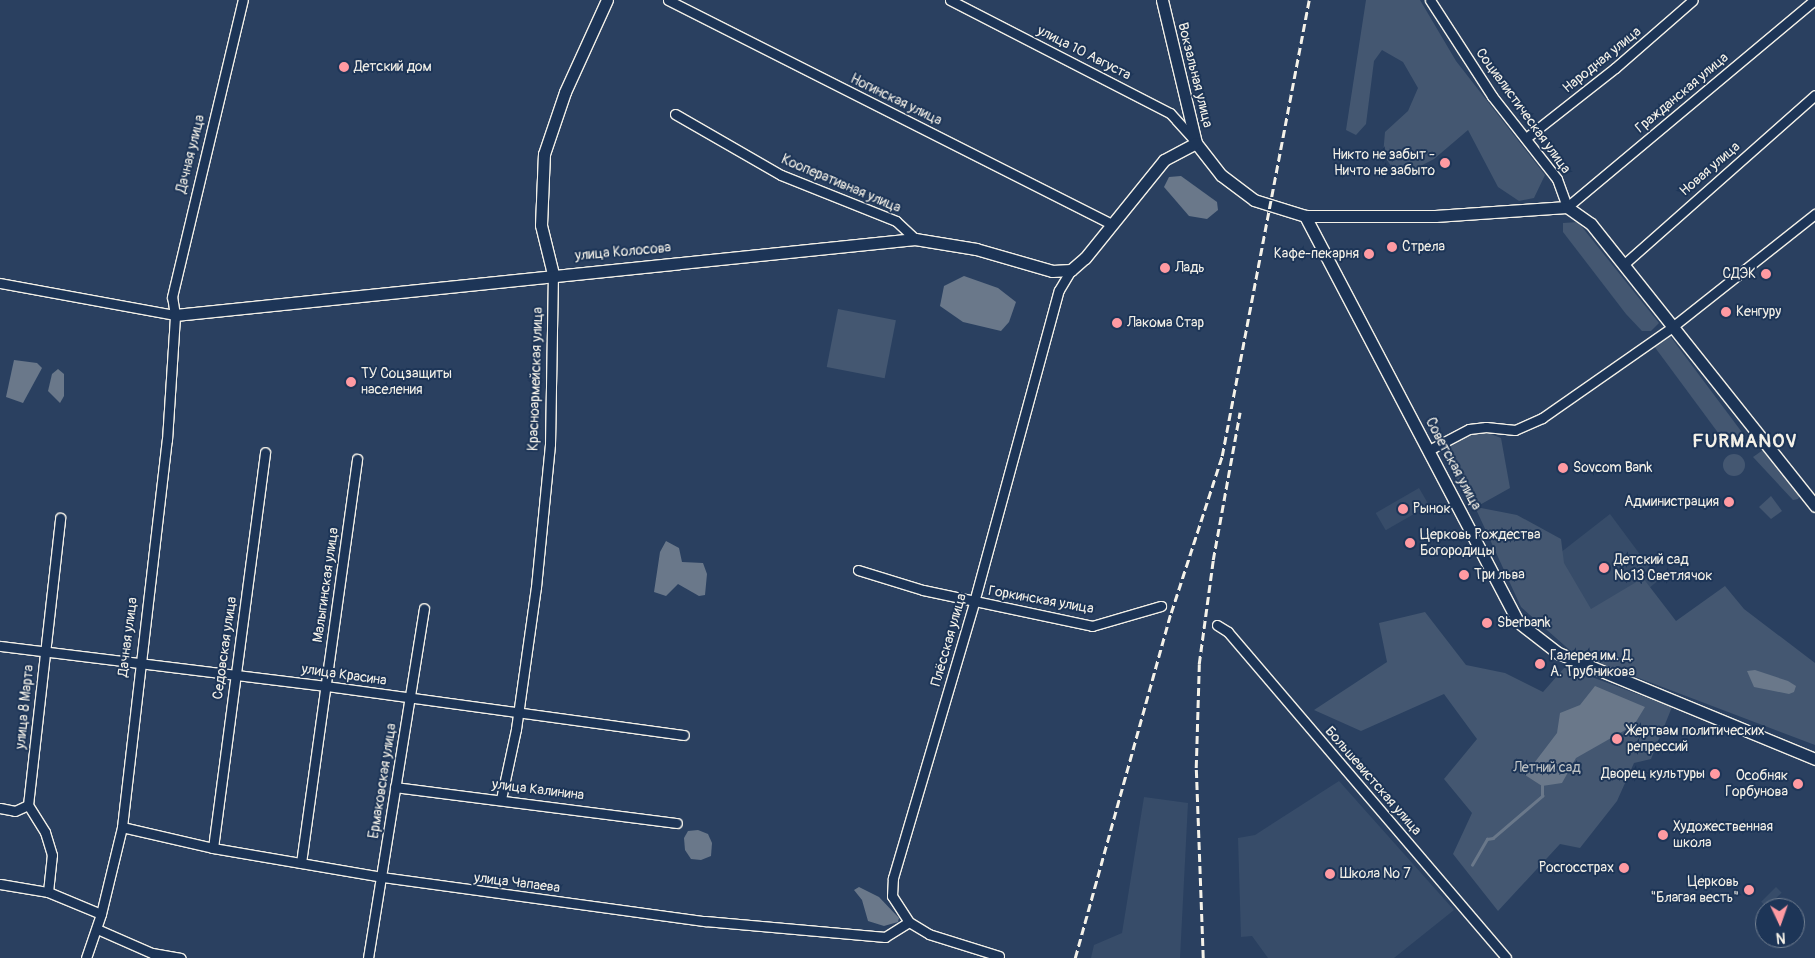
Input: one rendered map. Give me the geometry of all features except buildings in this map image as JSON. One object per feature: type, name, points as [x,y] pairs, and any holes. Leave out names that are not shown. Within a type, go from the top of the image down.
[{"type":"main road","name":"Красноармейская улица","points":[[553,274],[541,225],[544,154],[565,92],[608,0]]},
{"type":"main road","name":"Вокзальная улица","points":[[1162,0],[1196,143],[1221,175],[1254,200],[1305,216],[1434,216],[1567,207]]},
{"type":"main road","points":[[1071,270],[1164,160],[1196,143]]},
{"type":"main road","points":[[1567,207],[1590,224],[1671,328],[1815,506]]},
{"type":"main road","name":"Советская улица","points":[[1305,216],[1518,622],[1558,653],[1815,759]]},
{"type":"main road","name":"улица Колосова","points":[[175,315],[553,274],[915,239],[976,249],[1052,271],[1071,270]]},
{"type":"street","name":"Дачная улица","points":[[86,958],[102,914],[122,828],[139,665],[167,440],[175,315],[172,297],[243,0]]},
{"type":"street","name":"Ногинская улица","points":[[668,0],[1111,224]]},
{"type":"street","name":"улица 10 Августа","points":[[950,0],[1170,113],[1196,143]]},
{"type":"street","name":"Социалистическая улица","points":[[1430,0],[1492,96],[1557,179],[1567,207]]},
{"type":"street","name":"Народная улица","points":[[1526,138],[1615,68],[1693,0]]},
{"type":"street","name":"Гражданская улица","points":[[1567,207],[1815,0]]},
{"type":"street","name":"Новая улица","points":[[1623,264],[1815,95]]},
{"type":"street","name":"Кооперативная улица","points":[[675,114],[781,175],[896,221],[915,239]]},
{"type":"street","points":[[1429,450],[1469,429],[1486,427],[1515,430],[1548,414],[1671,328],[1815,214]]},
{"type":"street","name":"Плёсская улица","points":[[999,956],[929,934],[908,922],[892,896],[893,878],[974,602],[1059,290],[1071,270]]},
{"type":"street","name":"Красноармейская улица","points":[[501,799],[516,729],[516,711],[536,587],[552,422],[553,274]]},
{"type":"street","points":[[0,284],[175,315]]},
{"type":"street","name":"Седовская улица","points":[[213,848],[266,452]]},
{"type":"street","name":"Малыгинская улица","points":[[301,863],[357,459]]},
{"type":"street","name":"улица 8 Марта","points":[[28,805],[60,518]]},
{"type":"street","name":"Горкинская улица","points":[[858,570],[923,590],[1092,626],[1161,606]]},
{"type":"street","name":"Ермаковская улица","points":[[368,958],[424,608]]},
{"type":"street","name":"Большевистская улица","points":[[1217,624],[1228,632],[1506,958]]},
{"type":"street","name":"улица Красина","points":[[0,646],[516,711],[684,736]]},
{"type":"street","name":"улица Калинина","points":[[395,787],[501,799],[677,823]]},
{"type":"street","points":[[0,808],[15,811],[28,805],[45,832],[52,855],[48,892]]},
{"type":"street","name":"улица Чапаева","points":[[122,828],[213,848],[382,877],[705,922],[885,937],[908,922]]},
{"type":"street","points":[[0,884],[48,892],[102,914]]},
{"type":"street","points":[[97,929],[152,953],[181,958]]},
{"type":"shaded area","points":[[1181,176],[1217,202],[1218,210],[1207,219],[1189,216],[1164,187],[1169,177]]},
{"type":"shaded area","points":[[964,276],[998,288],[1016,302],[1009,322],[1001,331],[963,322],[940,306],[944,286]]},
{"type":"shaded area","points":[[14,360],[37,363],[42,368],[23,403],[6,397]]},
{"type":"shaded area","points":[[58,369],[64,374],[64,396],[60,403],[48,391],[52,374]]},
{"type":"shaded area","name":"Рынок","points":[[1419,488],[1429,505],[1386,530],[1376,513]]},
{"type":"shaded area","name":"Детский сад №13 Светлячок","points":[[1610,514],[1659,580],[1608,621],[1592,611],[1551,560]]},
{"type":"shaded area","points":[[666,541],[679,548],[682,562],[703,563],[707,574],[705,595],[699,596],[678,584],[666,596],[654,592],[660,552]]},
{"type":"shaded area","points":[[1755,670],[1788,681],[1796,686],[1794,692],[1789,694],[1754,687],[1747,671]]},
{"type":"shaded area","points":[[1595,686],[1645,707],[1634,725],[1576,758],[1562,783],[1542,786],[1525,775],[1557,733],[1560,713],[1580,705]]},
{"type":"shaded area","name":"Школа № 7","points":[[1339,781],[1454,910],[1394,958],[1268,958],[1252,936],[1241,937],[1238,838],[1255,835]]},
{"type":"shaded area","points":[[1144,797],[1188,803],[1180,958],[1091,958],[1094,945],[1122,933]]},
{"type":"shaded area","points":[[698,830],[708,834],[712,843],[711,856],[701,860],[691,859],[685,850],[684,838],[688,831]]},
{"type":"shaded area","points":[[859,887],[879,897],[899,918],[898,922],[884,926],[868,921],[862,900],[854,890]]},
{"type":"shaded area","points":[[1776,887],[1782,893],[1776,898],[1765,898]]},
{"type":"green space","points":[[1366,0],[1420,0],[1456,61],[1545,175],[1534,198],[1519,201],[1498,187],[1468,130],[1434,159],[1407,173],[1392,167],[1383,155],[1385,132],[1408,111],[1418,88],[1403,62],[1382,50],[1374,61],[1366,124],[1356,135],[1346,130]]},
{"type":"green space","points":[[1578,222],[1659,323],[1651,331],[1642,331],[1626,314],[1563,232],[1563,223]]},
{"type":"green space","points":[[838,309],[896,320],[885,378],[827,367]]},
{"type":"green space","points":[[1667,332],[1744,435],[1733,442],[1719,434],[1651,342]]},
{"type":"green space","points":[[1483,431],[1501,438],[1510,488],[1476,507],[1517,515],[1561,539],[1564,563],[1591,609],[1643,578],[1676,621],[1725,586],[1744,609],[1815,663],[1815,745],[1573,653],[1521,607],[1475,507],[1471,509],[1441,448],[1465,435]]},
{"type":"green space","points":[[1763,450],[1801,494],[1798,499],[1793,500],[1753,457]]},
{"type":"green space","points":[[1734,454],[1742,457],[1745,465],[1742,473],[1734,476],[1726,473],[1723,465],[1726,457]]},
{"type":"green space","points":[[1771,496],[1782,511],[1771,519],[1759,507]]},
{"type":"green space","name":"Летний сад","points":[[1425,612],[1466,665],[1505,673],[1543,692],[1565,667],[1672,707],[1651,759],[1634,763],[1617,801],[1580,848],[1560,844],[1498,911],[1453,854],[1472,813],[1444,779],[1477,739],[1444,694],[1361,731],[1314,710],[1387,662],[1379,623]]},
{"type":"waterway","points":[[1472,865],[1487,839],[1493,838],[1542,796],[1542,786]]},
{"type":"railway","points":[[1075,958],[1171,613],[1222,456],[1309,0]]},
{"type":"railway","points":[[1203,958],[1196,768],[1199,664],[1213,560],[1240,412]]},
{"type":"place","name":"Детский дом","points":[[344,67]]},
{"type":"place","name":"Никто не забыт - Ничто не забыто","points":[[1445,163]]},
{"type":"place","name":"Стрела","points":[[1392,247]]},
{"type":"place","name":"Кафе-пекарня","points":[[1369,254]]},
{"type":"place","name":"Ладь","points":[[1165,268]]},
{"type":"place","name":"СДЭК","points":[[1766,274]]},
{"type":"place","name":"Кенгуру","points":[[1726,312]]},
{"type":"place","name":"Лакома Стар","points":[[1117,323]]},
{"type":"place","name":"ТУ Соцзащиты населения","points":[[351,382]]},
{"type":"place","name":"Sovcom Bank","points":[[1563,468]]},
{"type":"place","name":"Администрация","points":[[1729,502]]},
{"type":"place","name":"Рынок","points":[[1403,509]]},
{"type":"place","name":"Церковь Рождества Богородицы","points":[[1410,543]]},
{"type":"place","name":"Детский сад №13 Светлячок","points":[[1604,568]]},
{"type":"place","name":"Три льва","points":[[1464,575]]},
{"type":"place","name":"Sberbank","points":[[1487,623]]},
{"type":"place","name":"Галерея им. Д. А. Трубникова","points":[[1540,664]]},
{"type":"place","name":"Жертвам политических репрессий","points":[[1617,739]]},
{"type":"place","name":"Дворец культуры","points":[[1715,774]]},
{"type":"place","name":"Особняк Горбунова","points":[[1798,784]]},
{"type":"place","name":"Художественная школа","points":[[1663,835]]},
{"type":"place","name":"Росгосстрах","points":[[1624,868]]},
{"type":"place","name":"Школа № 7","points":[[1330,874]]},
{"type":"place","name":"Церковь \"Благая весть\"","points":[[1749,890]]},
{"type":"district","name":"FURMANOV","points":[[1745,442]]}]
